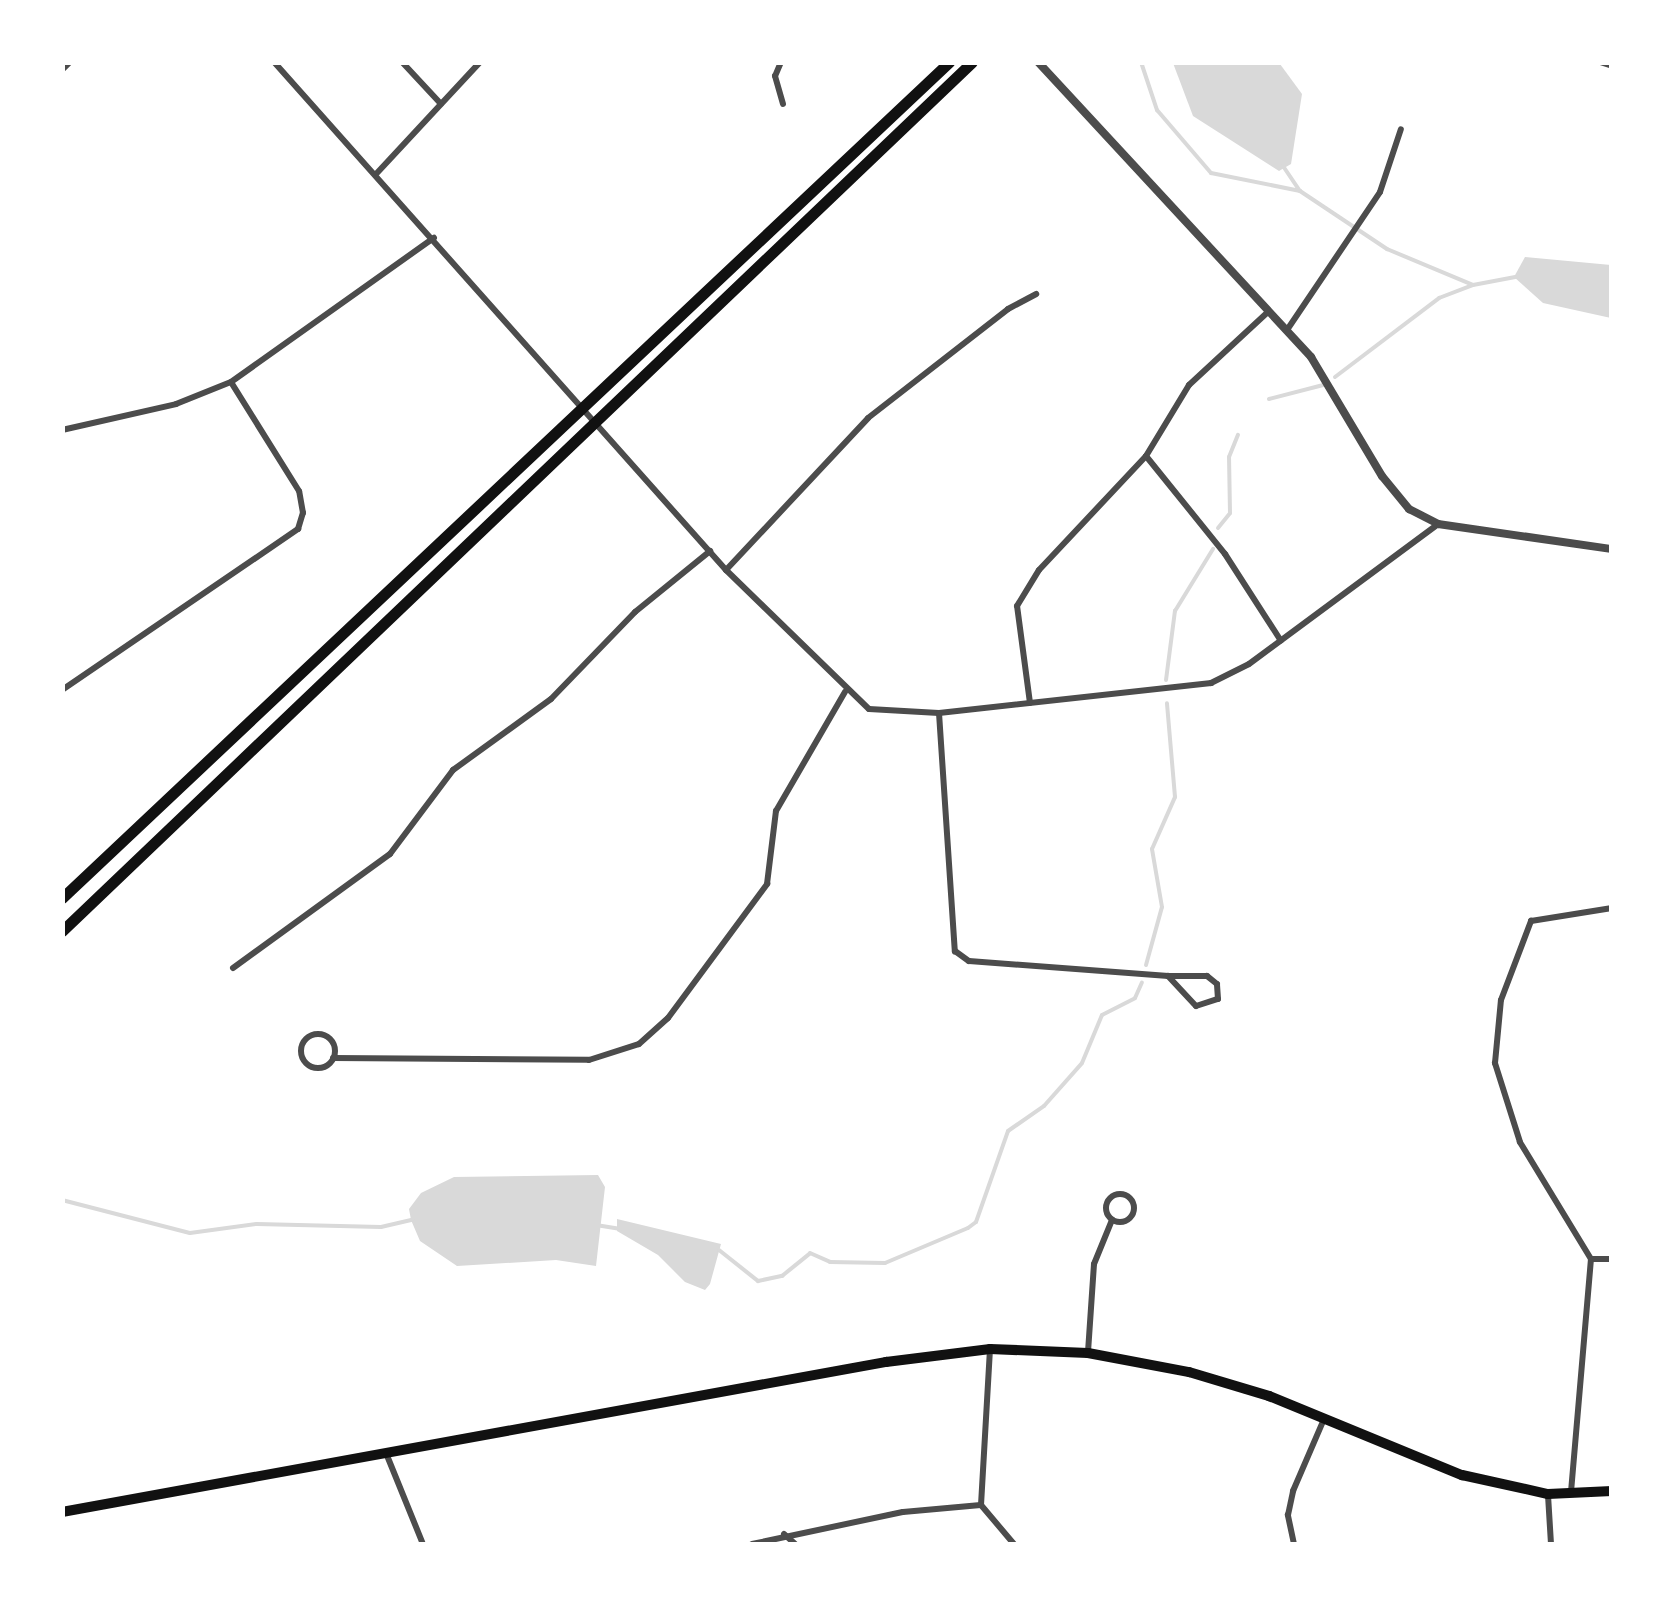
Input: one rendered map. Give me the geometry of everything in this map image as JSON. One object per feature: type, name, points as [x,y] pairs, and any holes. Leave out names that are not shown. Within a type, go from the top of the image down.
[{"type":"highway","points":[[62,898],[949,62]]},
{"type":"highway","points":[[62,931],[972,62]]},
{"type":"main road","points":[[62,1512],[886,1362],[990,1349],[1088,1353],[1224,1380],[1462,1474],[1548,1494],[1612,1492]]},
{"type":"street","points":[[62,70],[70,62]]},
{"type":"street","points":[[274,62],[726,570],[845,692],[892,715],[1193,688],[1228,676],[1438,524]]},
{"type":"street","points":[[402,62],[441,104]]},
{"type":"street","points":[[376,173],[480,62]]},
{"type":"street","points":[[781,62],[775,76],[783,104]]},
{"type":"street","points":[[1038,62],[1287,330],[1326,377],[1389,487],[1418,516],[1438,524],[1612,550]]},
{"type":"street","points":[[1600,62],[1612,66]]},
{"type":"street","points":[[1287,330],[1374,202],[1402,129]]},
{"type":"street","points":[[62,430],[176,404],[231,382],[434,238]]},
{"type":"street","points":[[726,570],[868,418],[1008,308],[1036,294]]},
{"type":"street","points":[[1030,703],[1017,606],[1040,570],[1146,456],[1189,385],[1269,311]]},
{"type":"street","points":[[62,690],[298,529],[304,514],[299,491],[231,382]]},
{"type":"street","points":[[1146,456],[1225,554],[1281,641]]},
{"type":"street","points":[[233,968],[390,854],[453,770],[551,699],[635,612],[710,551]]},
{"type":"street","points":[[333,1058],[334,1046],[324,1035],[312,1035],[302,1046],[313,1066],[333,1058],[589,1060],[639,1044],[668,1018],[767,884],[776,811],[845,692]]},
{"type":"street","points":[[938,713],[955,951],[969,960],[1207,976],[1217,984],[1218,999],[1196,1006],[1168,976]]},
{"type":"street","points":[[1571,1492],[1591,1259],[1520,1142],[1495,1063],[1501,1000],[1531,921],[1612,908]]},
{"type":"street","points":[[1088,1353],[1094,1264],[1112,1220],[1109,1200],[1129,1197],[1132,1217],[1112,1220]]},
{"type":"street","points":[[1591,1259],[1612,1258]]},
{"type":"street","points":[[990,1349],[981,1504],[1014,1544]]},
{"type":"street","points":[[1294,1544],[1288,1514],[1293,1491],[1324,1418]]},
{"type":"street","points":[[386,1453],[423,1544]]},
{"type":"street","points":[[1548,1494],[1551,1544]]},
{"type":"street","points":[[752,1544],[783,1533],[981,1504]]},
{"type":"street","points":[[783,1533],[795,1544]]},
{"type":"shaded area","points":[[1173,63],[1280,64],[1302,94],[1291,164],[1279,171],[1193,116]]},
{"type":"shaded area","points":[[1525,257],[1611,265],[1611,318],[1543,303],[1514,277]]},
{"type":"shaded area","points":[[598,1175],[605,1187],[596,1266],[556,1260],[457,1266],[420,1241],[411,1220],[409,1209],[421,1193],[454,1177]]},
{"type":"shaded area","points":[[617,1219],[721,1244],[710,1284],[705,1290],[685,1282],[658,1255],[617,1231]]},
{"type":"waterway","points":[[1141,62],[1157,110],[1211,173],[1300,191],[1387,249],[1473,285],[1515,277]]},
{"type":"waterway","points":[[1283,166],[1300,191]]},
{"type":"waterway","points":[[1335,377],[1439,298],[1473,285]]},
{"type":"waterway","points":[[1269,399],[1323,385]]},
{"type":"waterway","points":[[1218,528],[1230,513],[1229,457],[1238,435]]},
{"type":"waterway","points":[[1166,680],[1175,611],[1213,549]]},
{"type":"waterway","points":[[1146,965],[1162,907],[1152,849],[1175,797],[1167,703]]},
{"type":"waterway","points":[[719,1250],[758,1281],[782,1276],[810,1253],[830,1262],[885,1263],[968,1228],[976,1222],[1008,1131],[1044,1106],[1082,1063],[1102,1015],[1135,998],[1142,982]]},
{"type":"waterway","points":[[62,1200],[190,1233],[257,1224],[381,1227],[412,1220]]},
{"type":"waterway","points":[[596,1225],[621,1229]]}]
